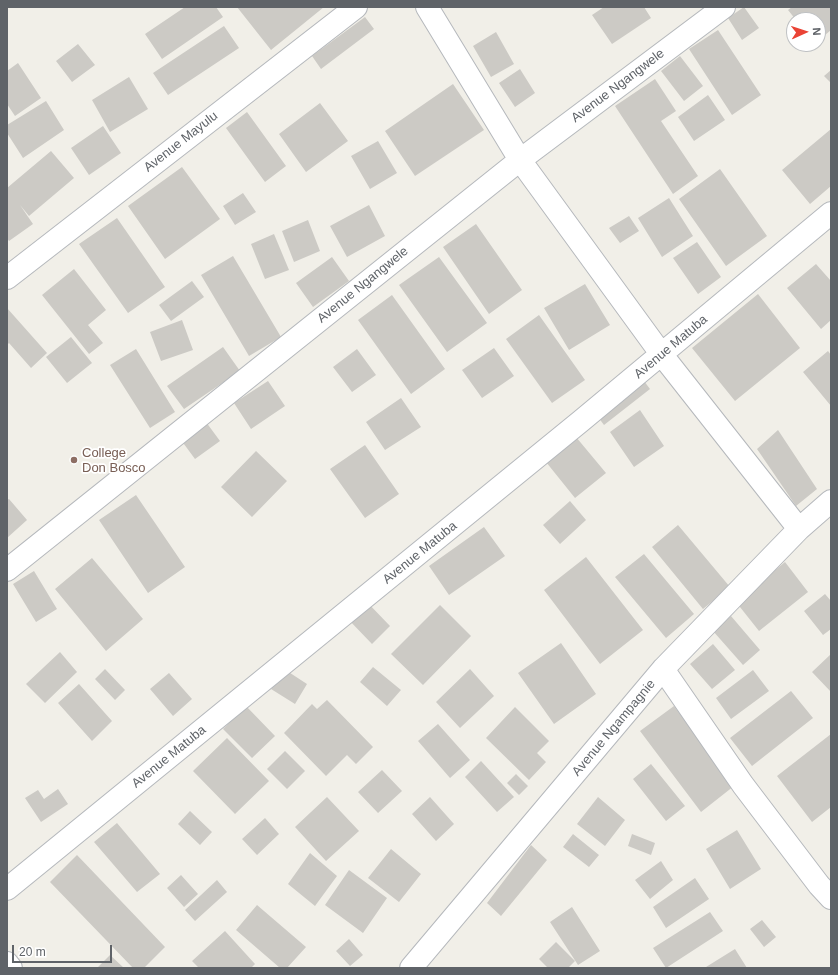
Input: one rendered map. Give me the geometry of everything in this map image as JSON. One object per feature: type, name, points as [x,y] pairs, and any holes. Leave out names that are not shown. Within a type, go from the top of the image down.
[{"type":"street","name":"Avenue Mayulu","points":[[10,268],[356,7]]},
{"type":"street","points":[[427,7],[520,160],[662,355],[799,529]]},
{"type":"street","name":"Avenue Ngangwele","points":[[7,570],[520,160],[724,7]]},
{"type":"street","name":"Avenue Matuba","points":[[7,889],[662,355],[831,213]]},
{"type":"street","name":"Avenue Ngampagnie","points":[[411,968],[663,669],[799,529],[831,501]]},
{"type":"street","points":[[663,669],[743,785],[827,886]]},
{"type":"street","points":[[7,963],[11,968]]},
{"type":"building","points":[[185,7],[216,7],[223,17],[162,59],[145,34]]},
{"type":"building","points":[[237,7],[324,7],[271,50]]},
{"type":"building","points":[[604,7],[644,7],[651,18],[612,44],[592,15]]},
{"type":"building","points":[[744,7],[759,28],[742,40],[728,18]]},
{"type":"building","points":[[792,7],[831,7],[831,30],[826,34],[826,12],[790,12],[788,10]]},
{"type":"building","points":[[365,17],[374,29],[321,69],[312,56]]},
{"type":"building","points":[[224,26],[239,48],[168,95],[153,73]]},
{"type":"building","points":[[718,30],[761,95],[732,115],[689,49]]},
{"type":"building","points":[[496,32],[514,64],[491,77],[473,46]]},
{"type":"building","points":[[78,44],[95,65],[72,82],[56,61]]},
{"type":"building","points":[[680,56],[703,86],[684,101],[661,71]]},
{"type":"building","points":[[18,63],[41,98],[15,116],[7,104],[7,71]]},
{"type":"building","points":[[520,69],[535,93],[515,107],[499,83]]},
{"type":"building","points":[[831,70],[831,83],[824,76]]},
{"type":"building","points":[[129,77],[148,109],[110,132],[92,100]]},
{"type":"building","points":[[655,79],[676,111],[661,121],[698,176],[673,194],[615,106]]},
{"type":"building","points":[[453,84],[484,130],[415,176],[385,131]]},
{"type":"building","points":[[708,95],[725,120],[694,141],[678,117]]},
{"type":"building","points":[[46,101],[64,130],[23,158],[7,133],[7,125]]},
{"type":"building","points":[[320,103],[348,141],[306,172],[279,134]]},
{"type":"building","points":[[247,112],[286,166],[265,182],[226,128]]},
{"type":"building","points":[[103,126],[121,153],[89,175],[71,148]]},
{"type":"building","points":[[831,129],[831,186],[810,204],[782,170]]},
{"type":"building","points":[[378,141],[397,173],[370,189],[351,156]]},
{"type":"building","points":[[51,151],[74,178],[29,216],[20,205],[33,224],[9,241],[7,238],[7,188]]},
{"type":"building","points":[[182,167],[220,219],[165,259],[128,206]]},
{"type":"building","points":[[720,169],[767,236],[726,266],[679,199]]},
{"type":"building","points":[[243,193],[256,212],[235,225],[223,206]]},
{"type":"building","points":[[669,198],[693,236],[662,257],[638,218]]},
{"type":"building","points":[[369,205],[385,236],[347,257],[330,226]]},
{"type":"building","points":[[629,216],[639,231],[620,243],[609,228]]},
{"type":"building","points":[[117,218],[165,287],[128,313],[79,244]]},
{"type":"building","points":[[308,220],[320,251],[294,262],[282,231]]},
{"type":"building","points":[[476,224],[522,290],[489,314],[443,247]]},
{"type":"building","points":[[274,234],[289,270],[265,279],[251,244]]},
{"type":"building","points":[[697,242],[721,277],[698,294],[673,258]]},
{"type":"building","points":[[233,256],[281,337],[249,356],[201,275]]},
{"type":"building","points":[[332,257],[349,281],[313,307],[296,283]]},
{"type":"building","points":[[439,257],[487,323],[447,352],[399,285]]},
{"type":"building","points":[[816,264],[831,281],[831,320],[821,329],[787,288]]},
{"type":"building","points":[[74,269],[106,310],[88,325],[103,343],[89,354],[42,295]]},
{"type":"building","points":[[192,281],[204,297],[171,321],[159,305]]},
{"type":"building","points":[[585,284],[610,325],[569,350],[544,308]]},
{"type":"building","points":[[758,294],[800,348],[735,401],[692,348]]},
{"type":"building","points":[[392,295],[445,369],[411,394],[358,320]]},
{"type":"building","points":[[7,308],[47,353],[31,368],[9,343],[7,345]]},
{"type":"building","points":[[539,315],[585,380],[552,403],[506,339]]},
{"type":"building","points":[[182,320],[193,350],[161,361],[150,332]]},
{"type":"building","points":[[71,337],[92,363],[67,383],[46,357]]},
{"type":"building","points":[[223,347],[240,371],[184,409],[167,386]]},
{"type":"building","points":[[494,348],[514,376],[482,398],[462,370]]},
{"type":"building","points":[[136,349],[175,412],[150,428],[110,365]]},
{"type":"building","points":[[357,349],[376,375],[352,392],[333,367]]},
{"type":"building","points":[[828,351],[831,355],[831,406],[803,372]]},
{"type":"building","points":[[268,381],[285,406],[251,429],[234,403]]},
{"type":"building","points":[[644,381],[650,389],[604,425],[598,417]]},
{"type":"building","points":[[401,398],[421,427],[385,450],[366,422]]},
{"type":"building","points":[[640,410],[664,446],[634,467],[610,432]]},
{"type":"building","points":[[206,422],[220,441],[195,459],[181,440]]},
{"type":"building","points":[[778,430],[817,489],[796,506],[757,449]]},
{"type":"building","points":[[576,437],[606,473],[575,498],[546,462]]},
{"type":"building","points":[[365,445],[399,494],[365,518],[330,469]]},
{"type":"building","points":[[256,451],[287,481],[252,517],[221,487]]},
{"type":"building","points":[[136,495],[185,567],[148,593],[99,520]]},
{"type":"building","points":[[9,499],[27,520],[7,538],[7,500]]},
{"type":"building","points":[[570,501],[586,520],[560,544],[543,525]]},
{"type":"building","points":[[678,525],[730,587],[703,609],[652,547]]},
{"type":"building","points":[[484,527],[505,556],[449,595],[429,566]]},
{"type":"building","points":[[644,554],[694,614],[666,638],[615,577]]},
{"type":"building","points":[[586,557],[643,630],[600,664],[544,590]]},
{"type":"building","points":[[92,558],[143,619],[106,651],[55,589]]},
{"type":"building","points":[[785,562],[808,592],[759,631],[736,602]]},
{"type":"building","points":[[34,571],[57,609],[36,622],[13,584]]},
{"type":"building","points":[[825,594],[831,601],[831,629],[823,635],[804,611]]},
{"type":"building","points":[[365,600],[390,626],[372,644],[347,618]]},
{"type":"building","points":[[440,605],[471,636],[423,685],[391,654]]},
{"type":"building","points":[[731,616],[760,650],[743,665],[713,631]]},
{"type":"building","points":[[561,643],[596,694],[554,724],[518,673]]},
{"type":"building","points":[[713,644],[735,670],[712,689],[690,664]]},
{"type":"building","points":[[60,652],[77,672],[45,703],[26,684]]},
{"type":"building","points":[[831,654],[831,692],[812,672]]},
{"type":"building","points":[[373,667],[401,690],[387,706],[360,682]]},
{"type":"building","points":[[105,669],[125,690],[115,700],[95,679]]},
{"type":"building","points":[[284,669],[307,684],[295,704],[271,689]]},
{"type":"building","points":[[470,669],[494,696],[460,728],[436,702]]},
{"type":"building","points":[[753,670],[769,691],[731,719],[716,698]]},
{"type":"building","points":[[169,673],[192,699],[173,716],[150,689]]},
{"type":"building","points":[[79,684],[112,721],[92,741],[58,703]]},
{"type":"building","points":[[791,691],[813,718],[752,766],[730,738]]},
{"type":"building","points":[[327,700],[373,747],[356,764],[347,755],[326,776],[284,733],[312,704],[317,709]]},
{"type":"building","points":[[246,706],[275,736],[252,758],[223,729]]},
{"type":"building","points":[[674,706],[734,786],[701,812],[640,731]]},
{"type":"building","points":[[515,707],[549,741],[537,753],[546,762],[529,780],[486,738]]},
{"type":"building","points":[[438,724],[470,760],[450,778],[418,741]]},
{"type":"building","points":[[831,734],[831,807],[812,822],[777,776]]},
{"type":"building","points":[[227,738],[269,781],[235,814],[193,771]]},
{"type":"building","points":[[285,751],[305,771],[287,789],[267,769]]},
{"type":"building","points":[[481,761],[514,797],[497,812],[465,777]]},
{"type":"building","points":[[651,764],[685,806],[666,821],[633,779]]},
{"type":"building","points":[[382,770],[402,791],[378,813],[358,792]]},
{"type":"building","points":[[516,774],[528,786],[519,795],[507,783]]},
{"type":"building","points":[[58,789],[68,804],[41,822],[25,798],[38,790],[44,799]]},
{"type":"building","points":[[327,797],[359,831],[326,861],[295,827]]},
{"type":"building","points":[[430,797],[454,824],[436,841],[412,814]]},
{"type":"building","points":[[598,797],[625,820],[605,846],[577,824]]},
{"type":"building","points":[[190,811],[212,832],[200,845],[178,824]]},
{"type":"building","points":[[265,818],[279,834],[257,855],[242,839]]},
{"type":"building","points":[[117,823],[160,874],[137,892],[94,842]]},
{"type":"building","points":[[737,830],[761,869],[730,889],[706,849]]},
{"type":"building","points":[[573,834],[599,855],[589,867],[563,847]]},
{"type":"building","points":[[632,834],[655,843],[651,855],[628,846]]},
{"type":"building","points":[[531,845],[547,860],[501,916],[487,903]]},
{"type":"building","points":[[391,849],[421,874],[399,902],[368,878]]},
{"type":"building","points":[[310,853],[337,876],[315,906],[288,884]]},
{"type":"building","points":[[77,855],[165,947],[144,968],[133,968],[50,882]]},
{"type":"building","points":[[661,861],[673,880],[650,899],[635,880]]},
{"type":"building","points":[[349,870],[387,898],[363,933],[325,905]]},
{"type":"building","points":[[181,875],[198,894],[184,907],[167,888]]},
{"type":"building","points":[[695,878],[709,899],[666,928],[653,907]]},
{"type":"building","points":[[217,880],[227,892],[195,921],[185,910]]},
{"type":"building","points":[[257,905],[306,947],[287,968],[280,968],[236,930]]},
{"type":"building","points":[[572,907],[600,951],[578,965],[550,922]]},
{"type":"building","points":[[710,912],[723,931],[666,968],[653,948]]},
{"type":"building","points":[[762,920],[776,937],[764,947],[750,929]]},
{"type":"building","points":[[225,931],[255,964],[251,968],[199,968],[192,961]]},
{"type":"building","points":[[349,939],[363,955],[350,966],[336,951]]},
{"type":"building","points":[[556,942],[575,961],[568,968],[548,968],[539,959]]},
{"type":"building","points":[[735,949],[747,968],[706,968],[706,967]]},
{"type":"building","points":[[110,955],[124,968],[97,968]]},
{"type":"place","name":"College Don Bosco","points":[[74,460]]}]
